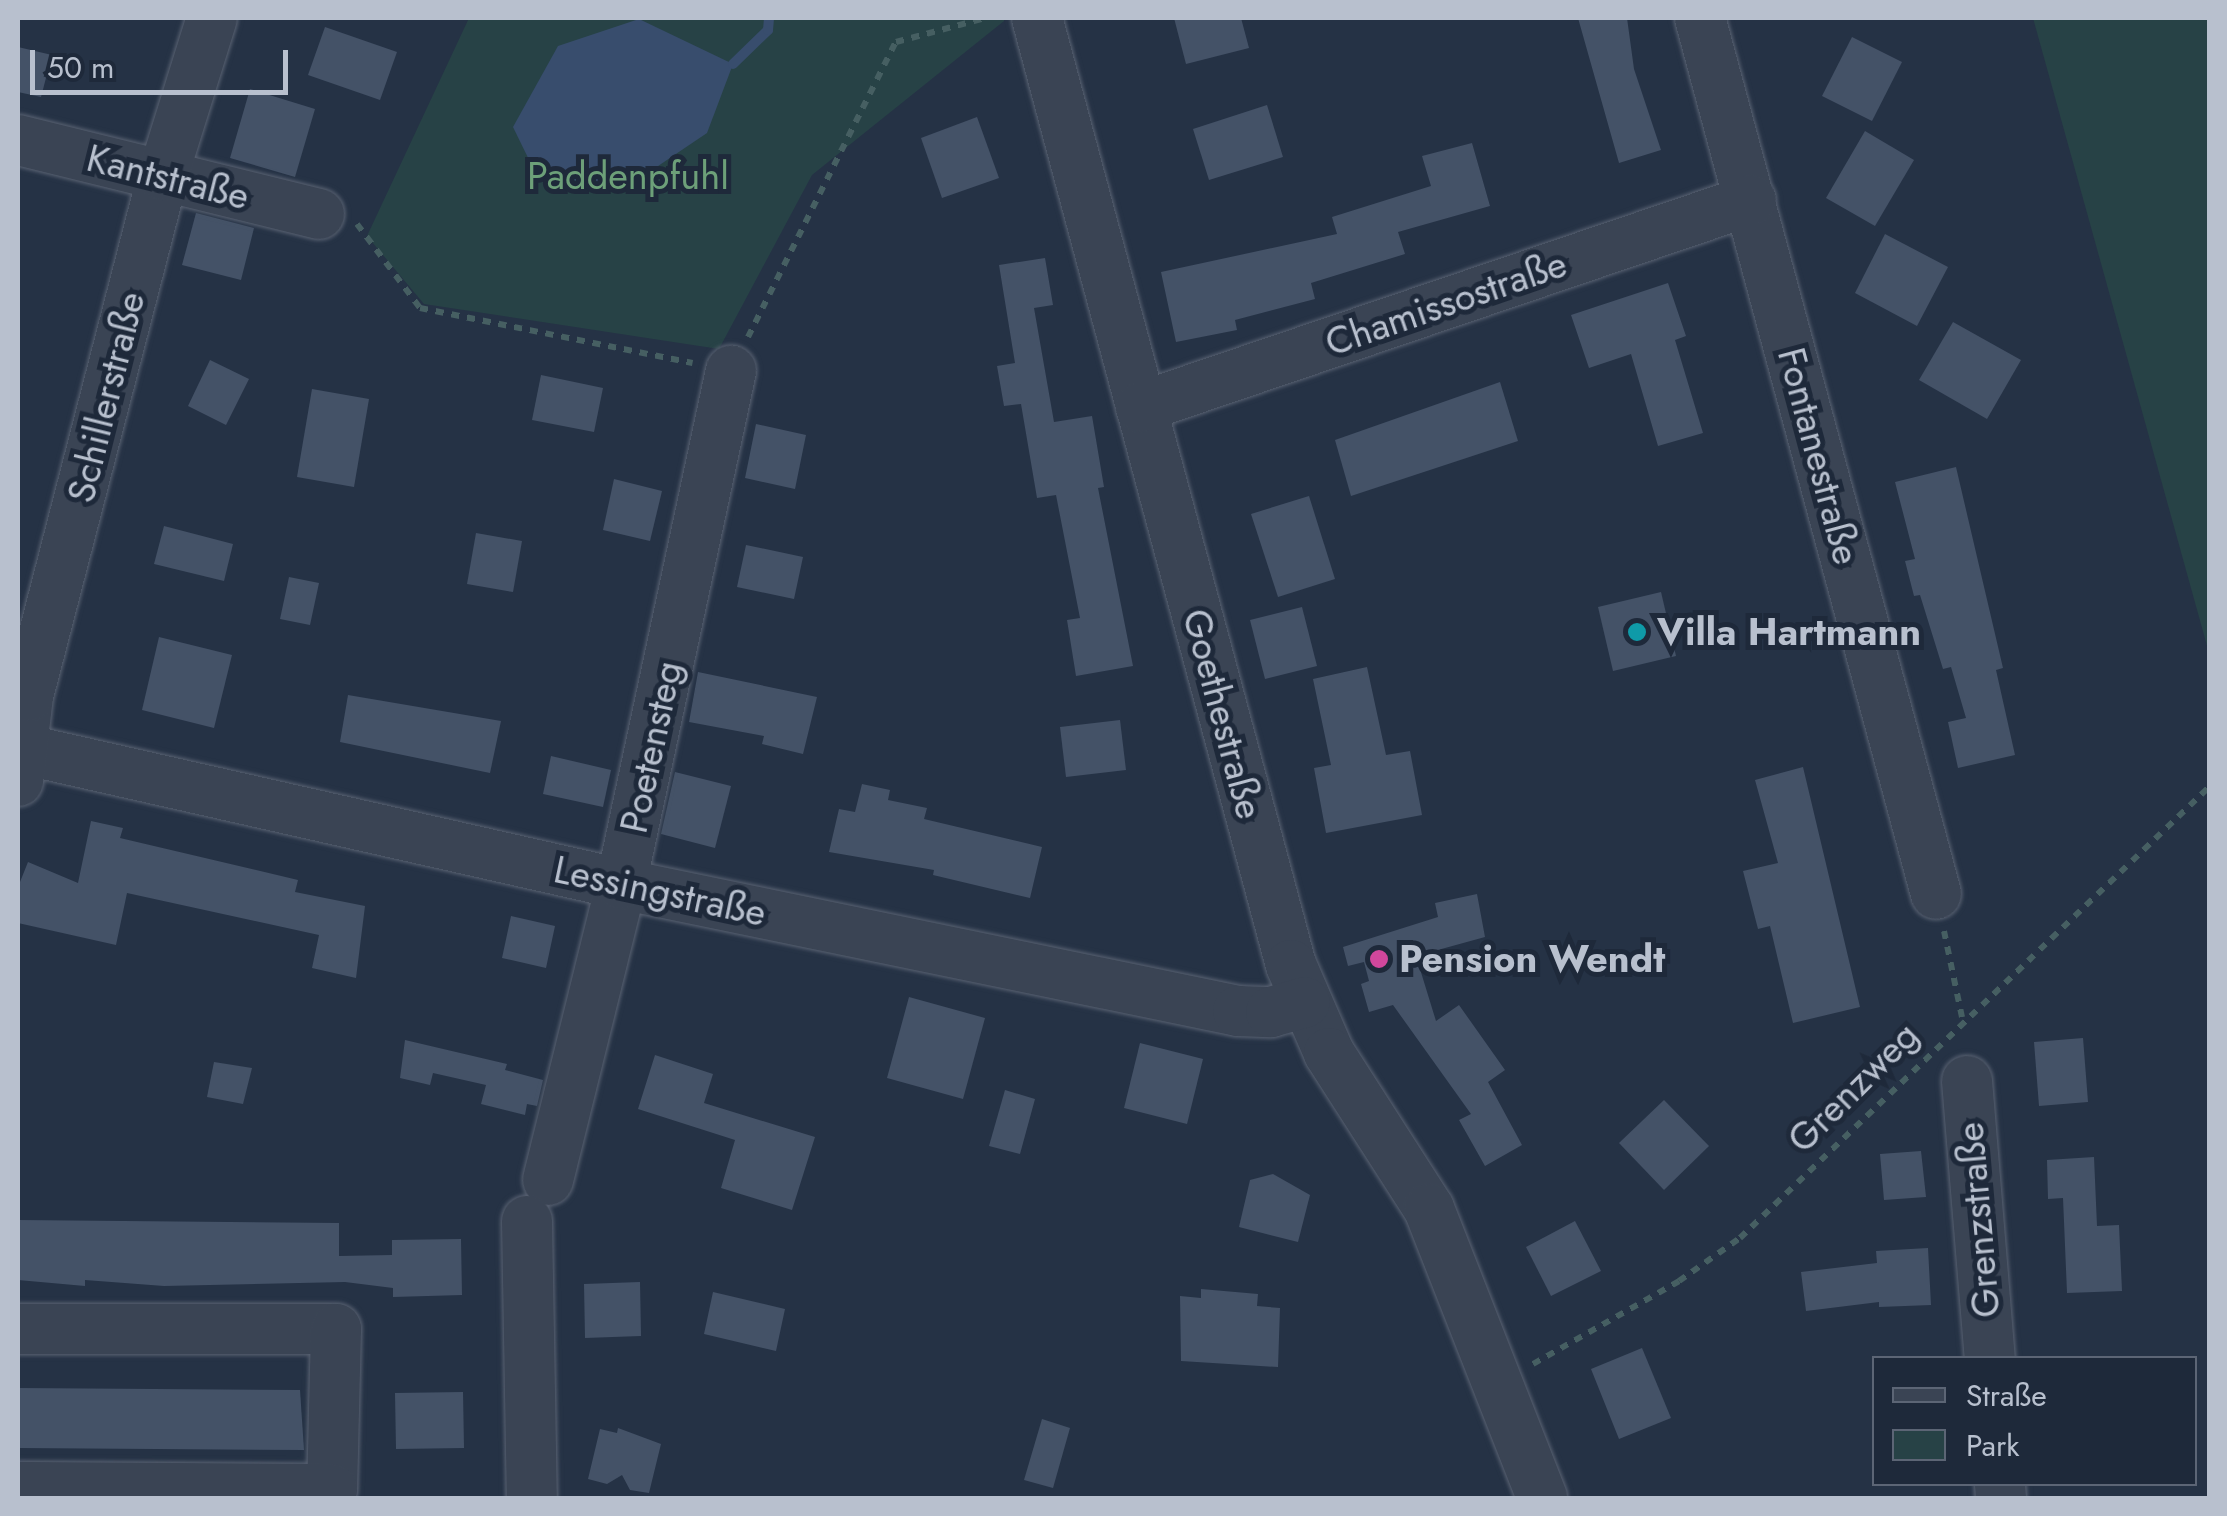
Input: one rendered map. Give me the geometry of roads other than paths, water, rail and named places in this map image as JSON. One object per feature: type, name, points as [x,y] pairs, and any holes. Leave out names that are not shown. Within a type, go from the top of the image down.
[{"type":"street","name":"Schillerstraße","points":[[18,780],[18,748],[163,174],[212,18]]},
{"type":"street","name":"Goethestraße","points":[[1037,18],[1305,1002],[1328,1053],[1429,1208],[1499,1377],[1542,1498]]},
{"type":"street","name":"Fontanestraße","points":[[1700,18],[1936,894]]},
{"type":"street","name":"Kantstraße","points":[[18,140],[319,214]]},
{"type":"street","name":"Chamissostraße","points":[[1141,406],[1750,200]]},
{"type":"street","name":"Poetensteg","points":[[532,1498],[537,1200],[622,884],[732,371]]},
{"type":"street","name":"Lessingstraße","points":[[18,748],[622,884],[1238,1012],[1271,1012],[1305,1002]]},
{"type":"street","name":"Grenzstraße","points":[[1967,1081],[1990,1356]]},
{"type":"street","points":[[18,1329],[336,1329],[332,1490],[18,1487]]},
{"type":"water","points":[[639,19],[733,64],[707,133],[618,193],[533,168],[513,127],[558,46]]},
{"type":"waterway","points":[[733,64],[768,30],[769,18]]},
{"type":"place","name":"Villa Hartmann","points":[[1637,632]]},
{"type":"place","name":"Pension Wendt","points":[[1379,959]]},
{"type":"park label","name":"Paddenpfuhl","points":[[628,176]]}]
